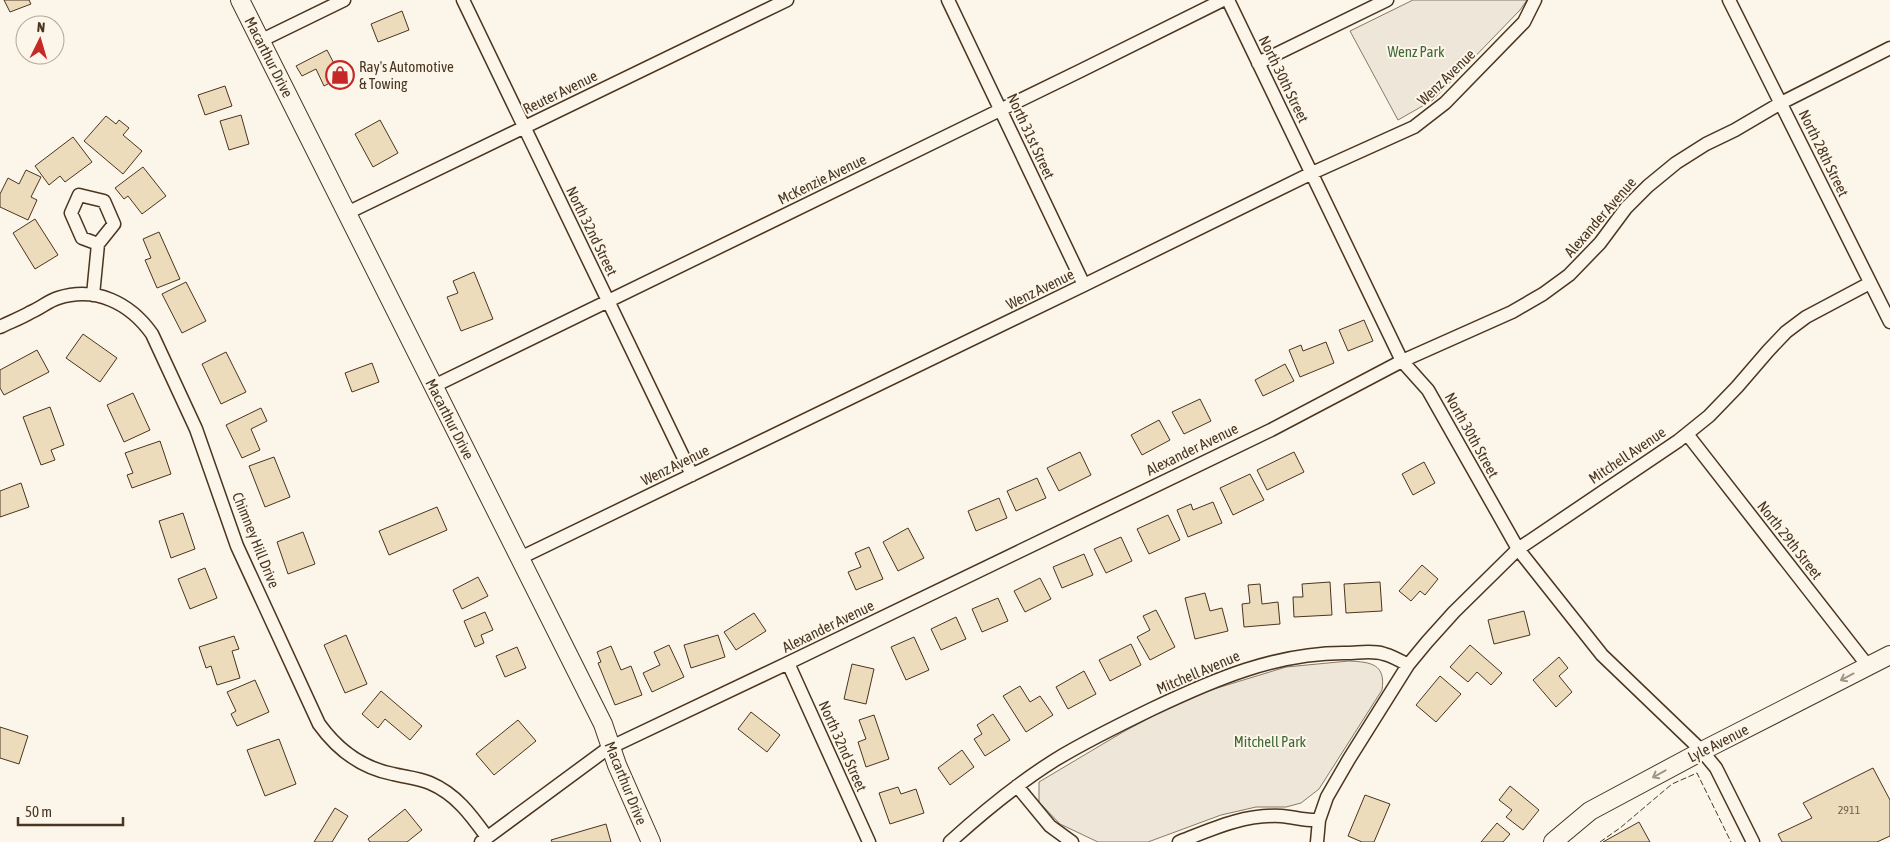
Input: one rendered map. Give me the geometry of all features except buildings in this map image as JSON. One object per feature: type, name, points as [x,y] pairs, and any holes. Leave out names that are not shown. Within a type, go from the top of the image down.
[{"type":"main road","name":"Macarthur Drive","points":[[240,0],[603,724],[616,765],[651,842]]},
{"type":"main road","name":"Lyle Avenue","points":[[1553,842],[1590,812],[1702,751],[1890,655]]},
{"type":"street","points":[[260,41],[344,0]]},
{"type":"street","name":"North 32nd Street","points":[[463,0],[692,475]]},
{"type":"street","name":"Reuter Avenue","points":[[347,213],[787,0]]},
{"type":"street","name":"North 31st Street","points":[[948,0],[1084,286]]},
{"type":"street","name":"McKenzie Avenue","points":[[434,386],[1223,0]]},
{"type":"street","name":"North 30th Street","points":[[1228,0],[1402,360],[1428,390],[1518,549],[1602,655],[1702,751],[1716,768],[1753,842]]},
{"type":"street","points":[[1258,63],[1387,0]]},
{"type":"street","name":"Wenz Avenue","points":[[520,558],[1084,286],[1312,173],[1414,127],[1446,103],[1524,22],[1535,0]]},
{"type":"street","name":"North 28th Street","points":[[1729,0],[1890,322]]},
{"type":"street","name":"Alexander Avenue","points":[[484,840],[610,747],[1270,430],[1402,360],[1512,312],[1543,294],[1579,266],[1600,243],[1626,208],[1648,186],[1676,163],[1706,144],[1735,130],[1781,103],[1890,48]]},
{"type":"street","points":[[93,295],[98,244]]},
{"type":"street","name":"Mitchell Avenue","points":[[1319,820],[1327,797],[1408,665],[1454,612],[1518,549],[1687,434],[1709,416],[1738,387],[1786,332],[1806,317],[1870,283]]},
{"type":"street","name":"Chimney Hill Drive","points":[[0,327],[59,297],[82,294],[93,295],[122,304],[143,321],[152,334],[196,429],[237,546],[320,724],[330,738],[344,751],[364,764],[380,771],[429,782],[442,789],[464,806],[484,840]]},
{"type":"street","name":"North 29th Street","points":[[1687,434],[1868,666]]},
{"type":"street","name":"Mitchell Avenue","points":[[950,842],[976,818],[1017,786],[1056,760],[1112,729],[1193,690],[1248,668],[1280,660],[1339,653],[1383,653],[1408,665]]},
{"type":"street","name":"North 32nd Street","points":[[788,663],[869,842]]},
{"type":"street","points":[[1017,786],[1050,826],[1072,842]]},
{"type":"street","points":[[1179,842],[1213,827],[1257,817],[1281,816],[1319,820],[1317,842]]},
{"type":"green space","name":"Wenz Park","points":[[1413,0],[1527,0],[1520,10],[1433,100],[1398,120],[1350,31]]},
{"type":"green space","name":"Mitchell Park","points":[[1349,661],[1364,662],[1375,666],[1382,675],[1382,690],[1319,789],[1301,803],[1286,807],[1256,807],[1221,815],[1148,842],[1098,842],[1060,824],[1039,802],[1039,782],[1123,732],[1191,696],[1286,667]]},
{"type":"fence","points":[[1600,842],[1620,828],[1672,784],[1697,773],[1731,842]]},
{"type":"place","name":"Ray's Automotive & Towing","points":[[340,75]]}]
